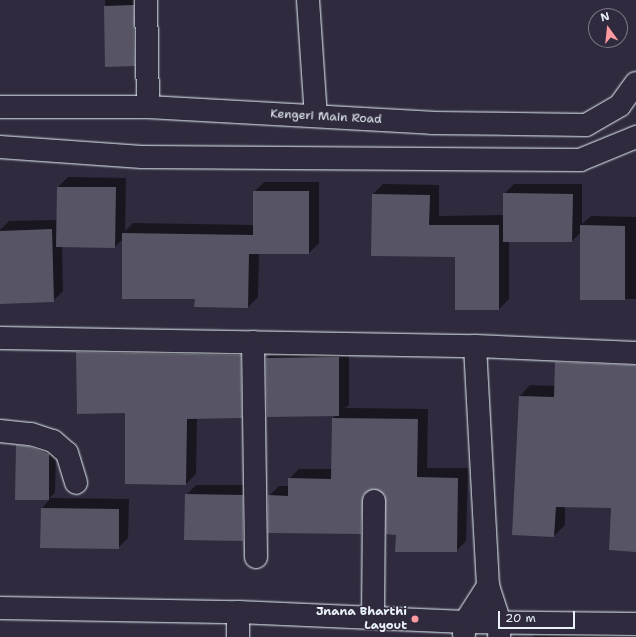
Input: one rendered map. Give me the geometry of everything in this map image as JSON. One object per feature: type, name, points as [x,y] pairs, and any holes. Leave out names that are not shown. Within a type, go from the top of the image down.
[{"type":"street","points":[[146,0],[148,107]]},
{"type":"street","points":[[308,0],[316,116]]},
{"type":"street","name":"Kengeri Main Road","points":[[0,107],[148,107],[432,122],[586,125],[620,106],[636,83]]},
{"type":"street","points":[[0,147],[142,157],[580,160],[636,137]]},
{"type":"street","points":[[0,338],[475,346],[636,353]]},
{"type":"street","points":[[253,342],[256,557]]},
{"type":"street","points":[[475,346],[488,586],[500,630]]},
{"type":"street","points":[[0,431],[32,434],[53,441],[67,453],[76,483]]},
{"type":"street","points":[[373,617],[374,501]]},
{"type":"street","points":[[464,630],[488,586]]},
{"type":"street","points":[[0,608],[238,612],[373,617],[464,630],[500,630],[636,624]]},
{"type":"street","points":[[238,612],[238,637]]},
{"type":"building","points":[[134,5],[135,66],[105,67],[104,6]]},
{"type":"building","points":[[57,187],[116,187],[115,248],[56,247]]},
{"type":"building","points":[[253,191],[309,191],[309,254],[249,254],[248,308],[194,307],[195,299],[122,299],[122,233],[253,235]]},
{"type":"building","points":[[503,193],[573,194],[572,242],[503,242]]},
{"type":"building","points":[[372,194],[430,195],[429,225],[499,225],[499,310],[455,310],[455,257],[371,256]]},
{"type":"building","points":[[580,225],[625,226],[625,300],[580,300]]},
{"type":"building","points":[[52,229],[54,302],[0,304],[0,231]]},
{"type":"building","points":[[76,352],[241,355],[242,418],[187,419],[186,485],[125,484],[125,413],[77,414]]},
{"type":"building","points":[[339,357],[339,416],[267,417],[266,358]]},
{"type":"building","points":[[555,362],[636,365],[636,552],[609,550],[611,508],[556,507],[554,537],[512,535],[519,396],[554,397]]},
{"type":"building","points":[[332,418],[418,419],[417,477],[458,478],[457,552],[395,552],[396,535],[386,534],[385,495],[374,489],[363,495],[361,534],[268,533],[268,495],[288,496],[288,478],[331,479]]},
{"type":"building","points":[[16,445],[28,446],[49,454],[49,500],[15,500]]},
{"type":"building","points":[[185,494],[243,495],[243,541],[184,540]]},
{"type":"building","points":[[41,508],[119,509],[119,549],[40,548]]},
{"type":"place","name":"Jnana Bharthi Layout","points":[[415,619]]}]
